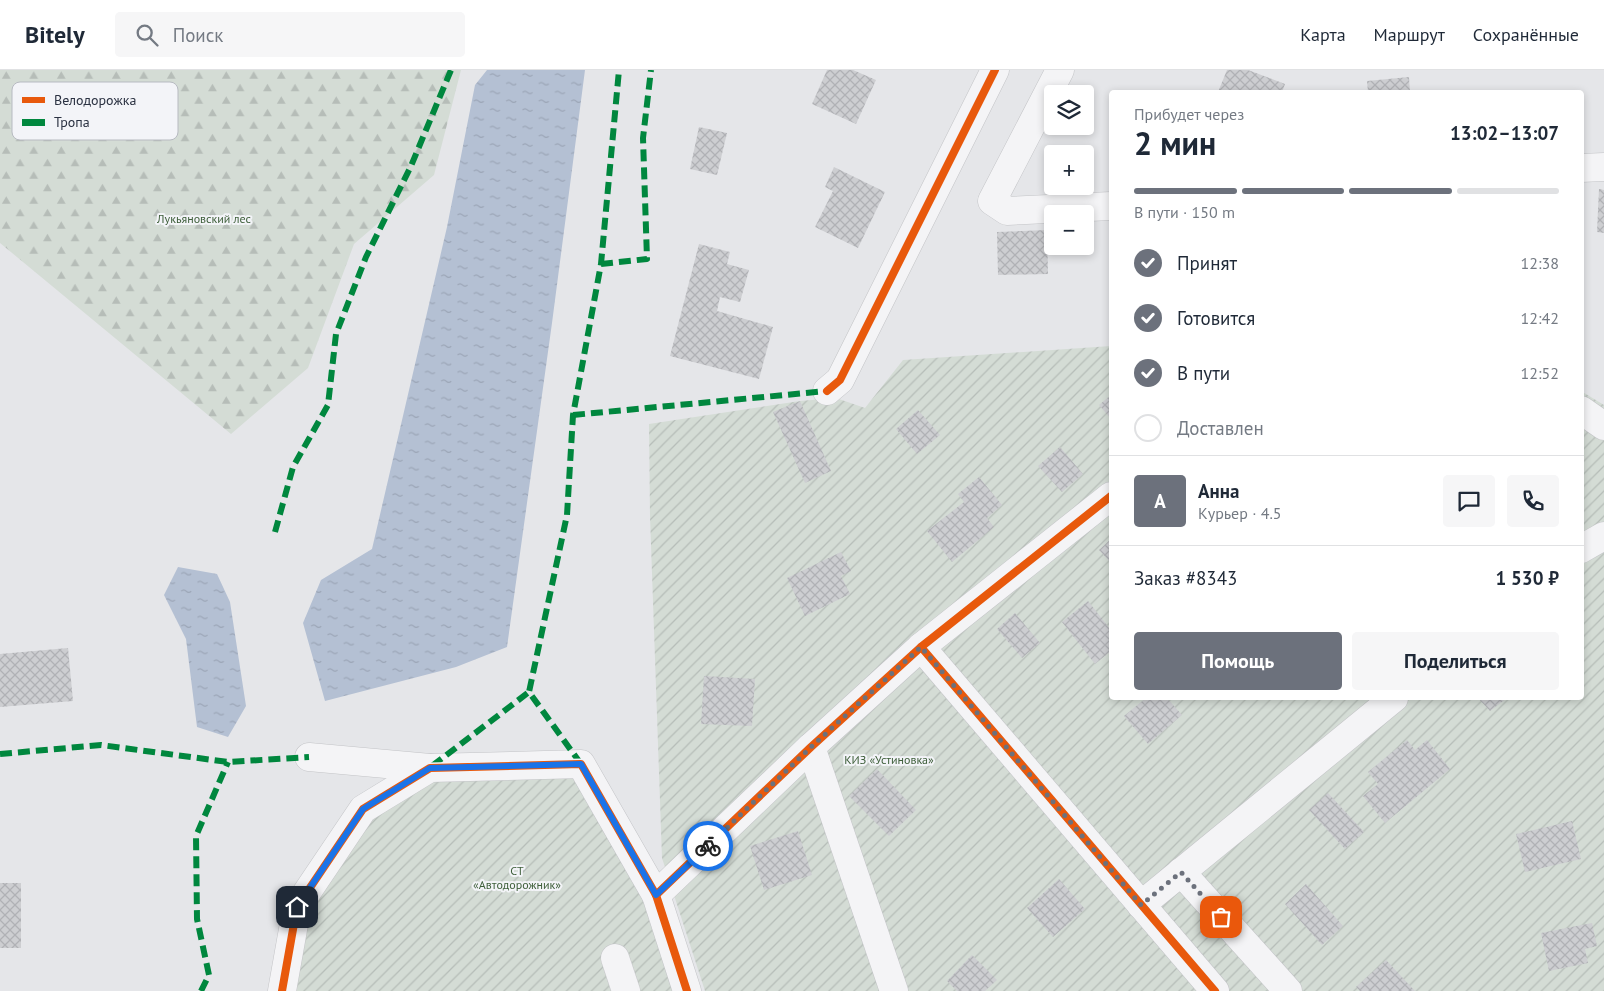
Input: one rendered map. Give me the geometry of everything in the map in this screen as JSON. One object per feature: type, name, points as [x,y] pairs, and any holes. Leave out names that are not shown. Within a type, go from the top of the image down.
[{"type":"street","points":[[827,391],[840,380],[995,70]]},
{"type":"street","points":[[1060,70],[992,201],[1007,211],[1109,206]]},
{"type":"street","points":[[1584,168],[1604,167]]},
{"type":"street","points":[[1584,412],[1604,426]]},
{"type":"street","points":[[656,895],[811,747],[921,647],[1109,498]]},
{"type":"street","points":[[1584,546],[1604,536]]},
{"type":"street","points":[[921,647],[1215,991]]},
{"type":"street","points":[[1141,905],[1392,700]]},
{"type":"street","points":[[811,747],[894,991]]},
{"type":"street","points":[[309,757],[430,768],[581,764],[656,895],[687,991]]},
{"type":"street","points":[[282,991],[297,907],[363,809],[430,768]]},
{"type":"street","points":[[1181,872],[1288,991]]},
{"type":"street","points":[[615,958],[626,991]]},
{"type":"green space","name":"Лукьяновский лес","points":[[0,70],[461,70],[434,175],[354,244],[308,368],[231,434],[0,243]]},
{"type":"green space","name":"КИЗ «Устиновка»","points":[[1109,346],[1109,700],[1584,700],[1584,393],[1604,405],[1604,991],[705,991],[662,858],[650,516],[649,424],[800,401],[836,398],[865,408],[903,360]]},
{"type":"green space","name":"СТ «Автодорожник»","points":[[581,764],[687,991],[282,991],[297,907],[363,809],[430,768]]},
{"type":"water","points":[[487,70],[585,70],[507,647],[456,667],[325,701],[303,623],[321,580],[372,549],[447,227],[475,85]]},
{"type":"water","points":[[178,567],[217,574],[230,602],[246,706],[228,737],[197,727],[186,639],[164,595]]},
{"type":"building","points":[[827,70],[853,70],[876,80],[856,124],[812,104]]},
{"type":"building","points":[[1227,70],[1248,70],[1285,84],[1283,90],[1219,90]]},
{"type":"building","points":[[1409,77],[1410,90],[1368,90],[1367,81]]},
{"type":"building","points":[[699,127],[727,133],[717,175],[690,169]]},
{"type":"building","points":[[834,167],[885,192],[858,248],[815,227],[833,191],[825,187]]},
{"type":"building","points":[[1599,189],[1604,190],[1604,233],[1597,232]]},
{"type":"building","points":[[1044,230],[1044,255],[1048,255],[1048,274],[998,275],[997,232]]},
{"type":"building","points":[[699,244],[730,252],[727,264],[749,270],[740,302],[720,297],[717,311],[773,327],[759,379],[670,356]]},
{"type":"building","points":[[1109,397],[1109,417],[1099,405]]},
{"type":"building","points":[[800,401],[831,471],[805,483],[773,412]]},
{"type":"building","points":[[918,410],[940,435],[917,454],[896,429]]},
{"type":"building","points":[[1060,447],[1083,474],[1062,492],[1038,466]]},
{"type":"building","points":[[979,477],[1002,505],[987,518],[994,527],[952,562],[927,531],[964,502],[958,494]]},
{"type":"building","points":[[1109,541],[1109,561],[1099,550]]},
{"type":"building","points":[[841,552],[851,571],[841,576],[850,594],[805,616],[787,578]]},
{"type":"building","points":[[1088,601],[1109,627],[1109,653],[1095,664],[1062,622]]},
{"type":"building","points":[[1015,613],[1040,643],[1022,658],[997,629]]},
{"type":"building","points":[[68,648],[73,701],[0,707],[0,654]]},
{"type":"building","points":[[704,676],[755,679],[752,726],[701,724]]},
{"type":"building","points":[[1144,700],[1169,700],[1182,715],[1148,744],[1124,716]]},
{"type":"building","points":[[1480,700],[1504,700],[1490,711]]},
{"type":"building","points":[[1407,740],[1415,750],[1427,740],[1450,769],[1385,823],[1363,796],[1378,784],[1368,772]]},
{"type":"building","points":[[877,769],[916,810],[889,836],[849,796]]},
{"type":"building","points":[[1328,793],[1364,832],[1345,849],[1309,810]]},
{"type":"building","points":[[1572,821],[1581,859],[1525,872],[1516,834]]},
{"type":"building","points":[[798,831],[812,875],[764,890],[750,846]]},
{"type":"building","points":[[1059,879],[1085,909],[1053,937],[1027,908]]},
{"type":"building","points":[[0,883],[21,883],[21,948],[0,948]]},
{"type":"building","points":[[1306,884],[1343,926],[1322,945],[1285,904]]},
{"type":"building","points":[[1592,923],[1597,946],[1585,949],[1588,963],[1549,971],[1541,933]]},
{"type":"building","points":[[972,955],[997,980],[985,991],[957,991],[947,981]]},
{"type":"building","points":[[1386,960],[1415,991],[1360,991],[1356,987]]},
{"type":"marked path","points":[[275,532],[293,467],[328,405],[336,334],[366,257],[411,166],[451,70]]},
{"type":"marked path","points":[[581,764],[529,692],[567,515],[573,415],[601,264],[619,70]]},
{"type":"marked path","points":[[601,264],[647,259],[643,138],[651,70]]},
{"type":"marked path","points":[[573,415],[827,391]]},
{"type":"marked path","points":[[432,766],[529,692]]},
{"type":"marked path","points":[[0,754],[101,745],[228,762],[309,757]]},
{"type":"marked path","points":[[201,991],[209,975],[197,919],[196,836],[228,762]]},
{"type":"cycle path","points":[[827,391],[840,380],[995,70]]},
{"type":"cycle path","points":[[656,895],[811,747],[921,647],[1109,498]]},
{"type":"cycle path","points":[[921,647],[1215,991]]},
{"type":"cycle path","points":[[282,991],[297,907],[363,809],[430,768],[581,764],[656,895],[687,991]]},
{"type":"way so far","points":[[708,846],[811,747],[921,647],[1141,905],[1181,872],[1221,917]]},
{"type":"route","points":[[297,907],[363,809],[430,768],[581,764],[656,895],[708,846]]}]
